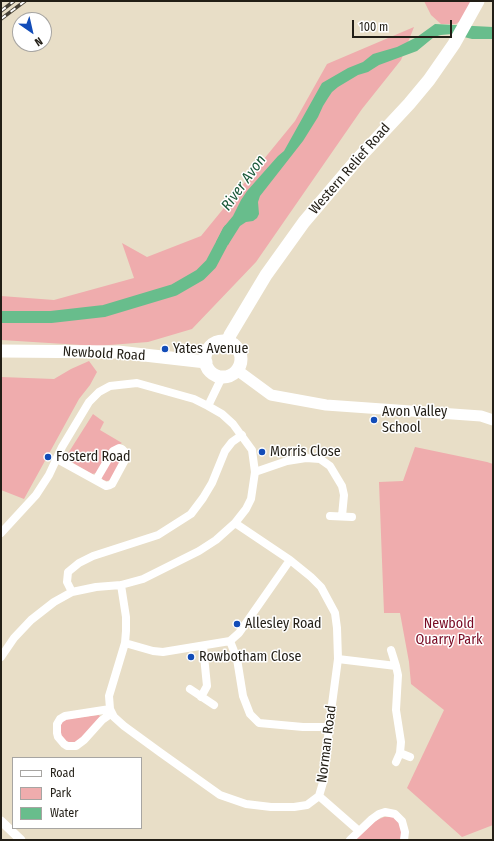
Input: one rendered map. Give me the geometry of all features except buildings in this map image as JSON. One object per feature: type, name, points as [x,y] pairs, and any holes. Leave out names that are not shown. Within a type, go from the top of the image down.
[{"type":"highway","name":"Western Relief Road","points":[[228,342],[230,335],[266,275],[304,222],[355,162],[409,104],[429,80],[478,2]]},
{"type":"highway","points":[[228,342],[238,349],[240,354],[240,365],[237,370],[233,374],[222,377],[211,372],[206,362],[208,350],[217,343],[228,342]]},
{"type":"highway","name":"Newbold Road","points":[[1,351],[118,352],[206,362]]},
{"type":"main road","points":[[237,370],[271,395],[326,405],[481,416],[493,420]]},
{"type":"street","points":[[208,406],[222,377]]},
{"type":"street","points":[[1,533],[36,495],[49,475],[62,447],[88,402],[99,392],[110,386],[137,383],[194,399],[222,414],[242,435],[252,450],[255,472],[251,499],[246,509],[235,522],[216,540],[199,551],[143,579],[121,585],[72,592],[54,602],[31,620],[14,638],[1,657]]},
{"type":"street","points":[[72,592],[67,582],[68,572],[79,563],[93,556],[158,534],[191,514],[212,483],[225,451],[232,442],[242,435]]},
{"type":"street","points":[[57,459],[106,486],[112,484],[126,458],[125,452],[122,449],[119,448],[113,451],[96,480]]},
{"type":"street","points":[[255,472],[287,461],[306,458],[320,459],[330,466],[342,486],[344,495],[342,516]]},
{"type":"street","points":[[330,516],[352,517]]},
{"type":"street","name":"Norman Road","points":[[111,711],[124,726],[220,795],[230,800],[246,804],[271,807],[294,807],[307,805],[319,796],[324,779],[338,659],[335,613],[321,587],[311,577],[290,560],[235,522]]},
{"type":"street","points":[[125,643],[153,651],[163,652],[230,641],[240,633],[290,560]]},
{"type":"street","points":[[111,711],[108,700],[110,690],[125,643],[126,617],[121,585]]},
{"type":"street","points":[[230,641],[237,659],[243,696],[250,714],[259,723],[329,728]]},
{"type":"street","points":[[201,697],[207,686],[203,646]]},
{"type":"street","points":[[391,650],[398,675],[396,710],[401,742],[400,754],[396,762]]},
{"type":"street","points":[[338,659],[396,666]]},
{"type":"street","points":[[190,689],[214,705]]},
{"type":"street","points":[[111,711],[84,740],[76,746],[68,746],[58,737],[57,724],[60,719],[65,716],[111,711]]},
{"type":"street","points":[[400,754],[410,757]]},
{"type":"street","points":[[319,796],[359,831]]},
{"type":"street","points":[[350,840],[379,814],[390,812],[399,817],[402,821],[405,832],[404,840]]},
{"type":"street","points":[[1,821],[21,840]]},
{"type":"green space","points":[[424,1],[471,1],[464,18],[456,24],[441,24],[431,15]]},
{"type":"green space","points":[[414,27],[401,60],[362,109],[256,262],[192,329],[148,342],[97,346],[1,340],[1,296],[54,300],[134,278],[122,243],[147,257],[201,236],[295,121],[327,64]]},
{"type":"green space","points":[[89,361],[97,372],[90,385],[79,399],[24,499],[1,490],[1,377],[54,379]]},
{"type":"green space","points":[[93,414],[104,422],[100,430],[122,443],[110,450],[97,473],[92,474],[68,460],[67,455]]},
{"type":"green space","name":"Newbold Quarry Park","points":[[415,447],[493,464],[493,825],[462,837],[407,788],[444,710],[411,684],[409,662],[400,613],[384,613],[379,482],[403,481]]},
{"type":"green space","points":[[115,452],[121,452],[123,457],[110,480],[103,480],[101,477]]},
{"type":"green space","points":[[99,715],[100,717],[80,740],[74,744],[64,740],[60,734],[61,724],[64,719]]},
{"type":"green space","points":[[384,817],[394,817],[400,821],[403,829],[400,840],[355,840],[375,821]]},
{"type":"water","points":[[435,24],[493,27],[493,39],[472,39],[452,34],[434,37],[417,51],[379,65],[338,87],[328,98],[303,141],[260,196],[258,202],[259,214],[257,218],[240,226],[228,245],[216,242],[223,228],[233,216],[247,191],[284,151],[322,83],[348,68],[363,62],[373,54],[397,47],[417,37]]},
{"type":"waterway","name":"River Avon","points":[[1,317],[51,317],[104,311],[174,290],[200,275],[211,264],[229,230]]},
{"type":"railway","points":[[1,11],[14,1]]},
{"type":"railway","points":[[1,19],[25,1]]},
{"type":"place","name":"Yates Avenue","points":[[165,349]]},
{"type":"place","name":"Avon Valley School","points":[[374,420]]},
{"type":"place","name":"Morris Close","points":[[262,452]]},
{"type":"place","name":"Fosterd Road","points":[[48,457]]},
{"type":"place","name":"Allesley Road","points":[[237,624]]},
{"type":"place","name":"Rowbotham Close","points":[[191,657]]}]
